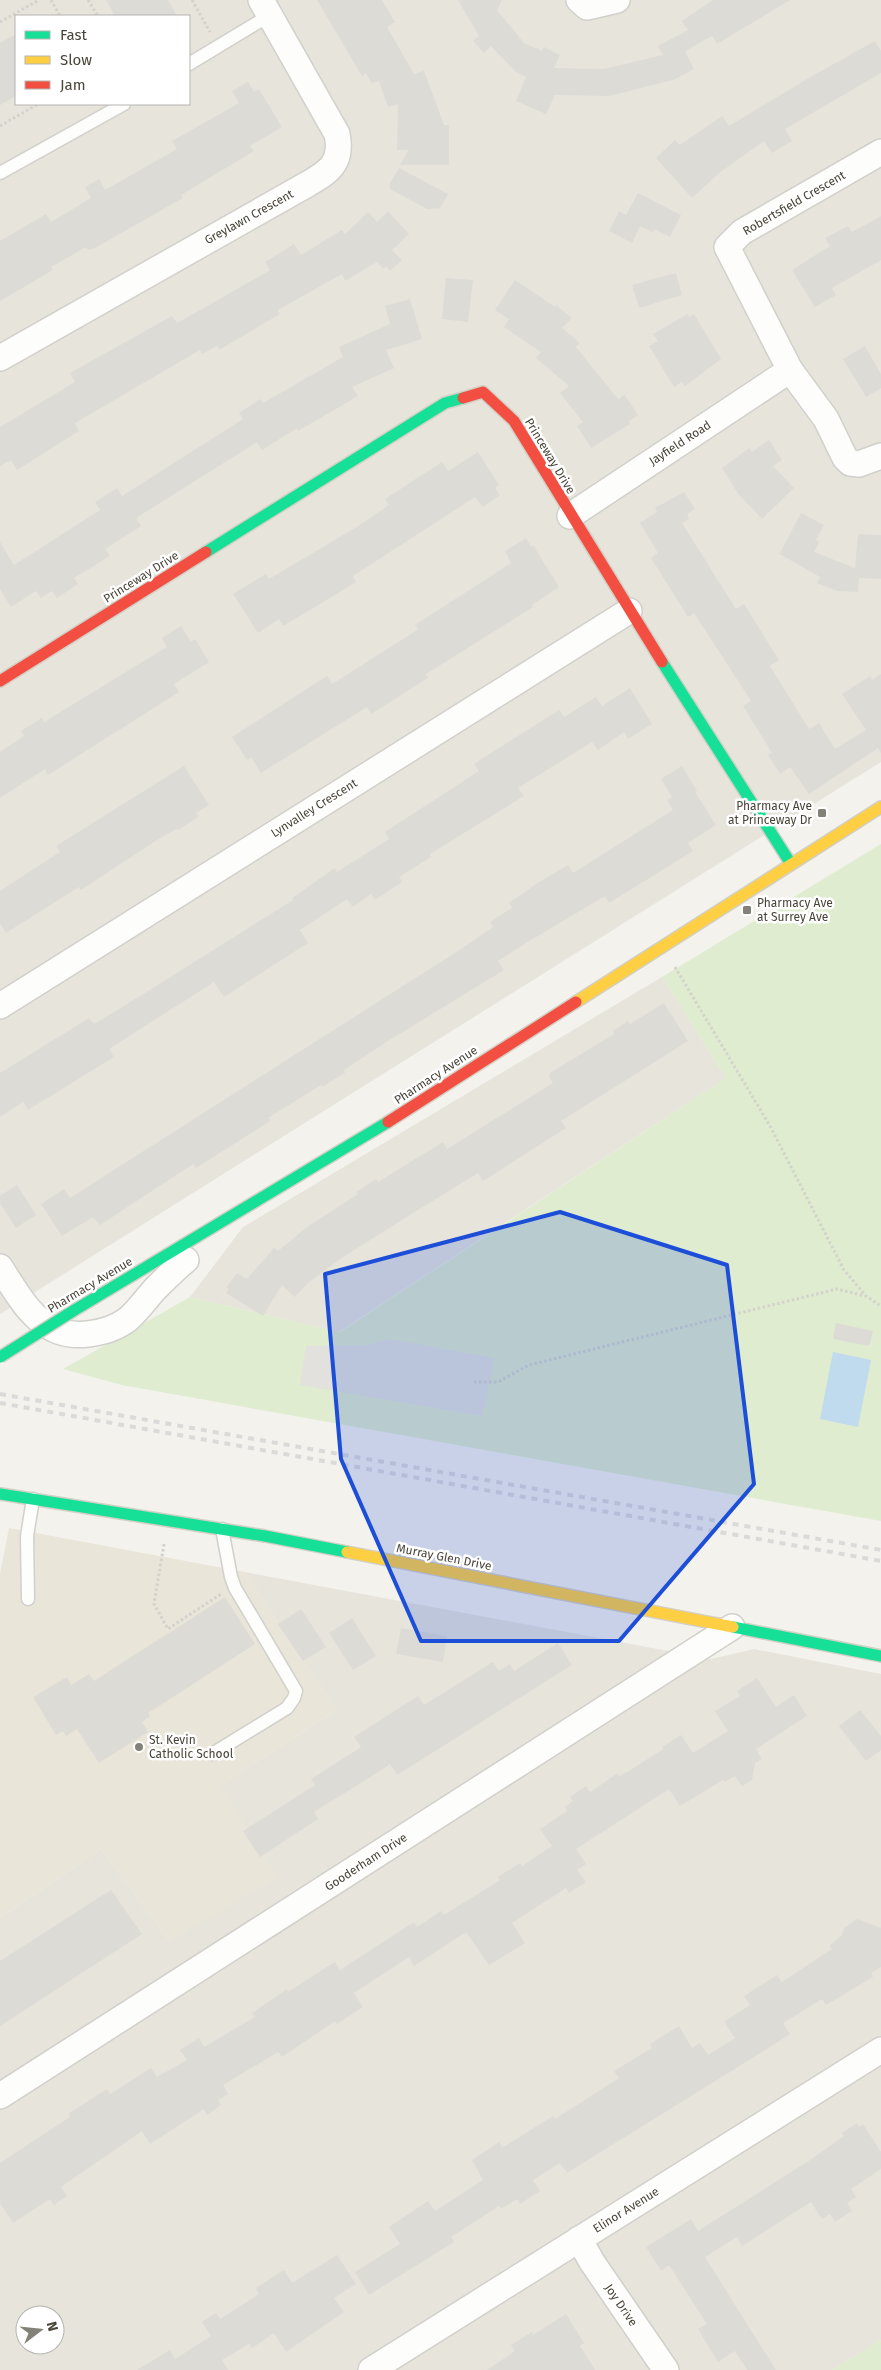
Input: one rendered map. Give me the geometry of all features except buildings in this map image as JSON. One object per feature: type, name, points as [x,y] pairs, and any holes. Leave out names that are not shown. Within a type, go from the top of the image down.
[{"type":"street","points":[[579,0],[587,7],[617,0]]},
{"type":"street","name":"Greylawn Crescent","points":[[0,358],[306,185],[332,166],[340,150],[337,134],[265,8]]},
{"type":"street","name":"Robertsfield Crescent","points":[[790,370],[726,247],[742,232],[881,152]]},
{"type":"street","points":[[790,370],[826,419],[850,463],[860,464],[881,456]]},
{"type":"street","name":"Jayfield Road","points":[[570,516],[790,370]]},
{"type":"street","name":"Princeway Drive","points":[[2,675],[445,404],[483,392],[514,421],[629,611],[791,864]]},
{"type":"street","name":"Lynvalley Crescent","points":[[0,1006],[629,611]]},
{"type":"street","name":"Pharmacy Avenue","points":[[0,1357],[73,1311],[384,1125],[881,807]]},
{"type":"street","points":[[0,1267],[20,1298],[41,1323],[62,1334],[84,1334],[109,1331],[128,1320],[158,1286],[186,1260]]},
{"type":"street","name":"Murray Glen Drive","points":[[0,1494],[222,1530],[881,1656]]},
{"type":"street","name":"Gooderham Drive","points":[[0,2096],[732,1628]]},
{"type":"street","name":"Elinor Avenue","points":[[371,2370],[881,2050]]},
{"type":"street","name":"Joy Drive","points":[[579,2239],[592,2262],[666,2370]]},
{"type":"lane","points":[[190,63],[218,46],[265,8]]},
{"type":"lane","points":[[0,173],[122,105]]},
{"type":"lane","points":[[28,1599],[27,1536],[33,1499]]},
{"type":"lane","points":[[212,1754],[287,1708],[294,1698],[296,1691],[234,1585],[222,1530]]},
{"type":"path","points":[[0,22],[38,0]]},
{"type":"path","points":[[51,0],[59,15]]},
{"type":"path","points":[[88,0],[97,15]]},
{"type":"path","points":[[192,0],[218,46]]},
{"type":"path","points":[[0,126],[36,105]]},
{"type":"path","points":[[663,945],[770,1126],[844,1270],[866,1296],[881,1306]]},
{"type":"path","points":[[474,1382],[498,1382],[529,1365],[837,1289],[866,1296]]},
{"type":"path","points":[[168,1521],[154,1604],[168,1629],[234,1585]]},
{"type":"highlighted area","points":[[560,1212],[727,1265],[754,1484],[619,1641],[421,1641],[341,1459],[325,1274]]},
{"type":"shaded area","points":[[0,0],[881,0],[881,762],[0,1314]]},
{"type":"shaded area","points":[[662,977],[726,1078],[339,1332],[190,1297],[243,1227]]},
{"type":"shaded area","points":[[389,1339],[495,1358],[482,1416],[300,1385],[306,1346],[365,1345]]},
{"type":"shaded area","name":"St. Kevin Catholic School","points":[[9,1528],[245,1572],[337,1710],[220,1785],[278,1877],[169,1941],[101,1849],[0,1918],[0,1573]]},
{"type":"shaded area","points":[[245,1572],[711,1659],[754,1649],[881,1674],[881,2340],[832,2370],[0,2370],[0,1918],[101,1849],[169,1941],[220,1785],[337,1710]]},
{"type":"green space","points":[[881,844],[881,1521],[122,1385],[63,1369],[190,1297],[340,1332],[726,1078],[662,977]]},
{"type":"green space","points":[[881,2340],[881,2370],[832,2370]]},
{"type":"water","points":[[833,1352],[871,1360],[858,1427],[820,1419]]},
{"type":"railway","points":[[0,1394],[881,1550]]},
{"type":"railway","points":[[0,1403],[881,1561]]},
{"type":"traffic: fast","points":[[206,552],[445,403],[463,398]]},
{"type":"traffic: fast","points":[[662,662],[791,864]]},
{"type":"traffic: fast","points":[[73,1311],[388,1122]]},
{"type":"traffic: fast","points":[[0,1357],[73,1311]]},
{"type":"traffic: fast","points":[[0,1494],[265,1536],[347,1552]]},
{"type":"traffic: fast","points":[[733,1627],[881,1656]]},
{"type":"traffic: slow","points":[[576,1002],[881,807]]},
{"type":"traffic: slow","points":[[347,1552],[733,1627]]},
{"type":"traffic: jam","points":[[463,398],[483,392],[514,421],[662,662]]},
{"type":"traffic: jam","points":[[0,681],[206,552]]},
{"type":"traffic: jam","points":[[388,1122],[576,1002]]},
{"type":"place","name":"Pharmacy Ave at Princeway Dr","points":[[822,813]]},
{"type":"place","name":"Pharmacy Ave at Surrey Ave","points":[[747,910]]},
{"type":"place","name":"St. Kevin Catholic School","points":[[139,1747]]}]
